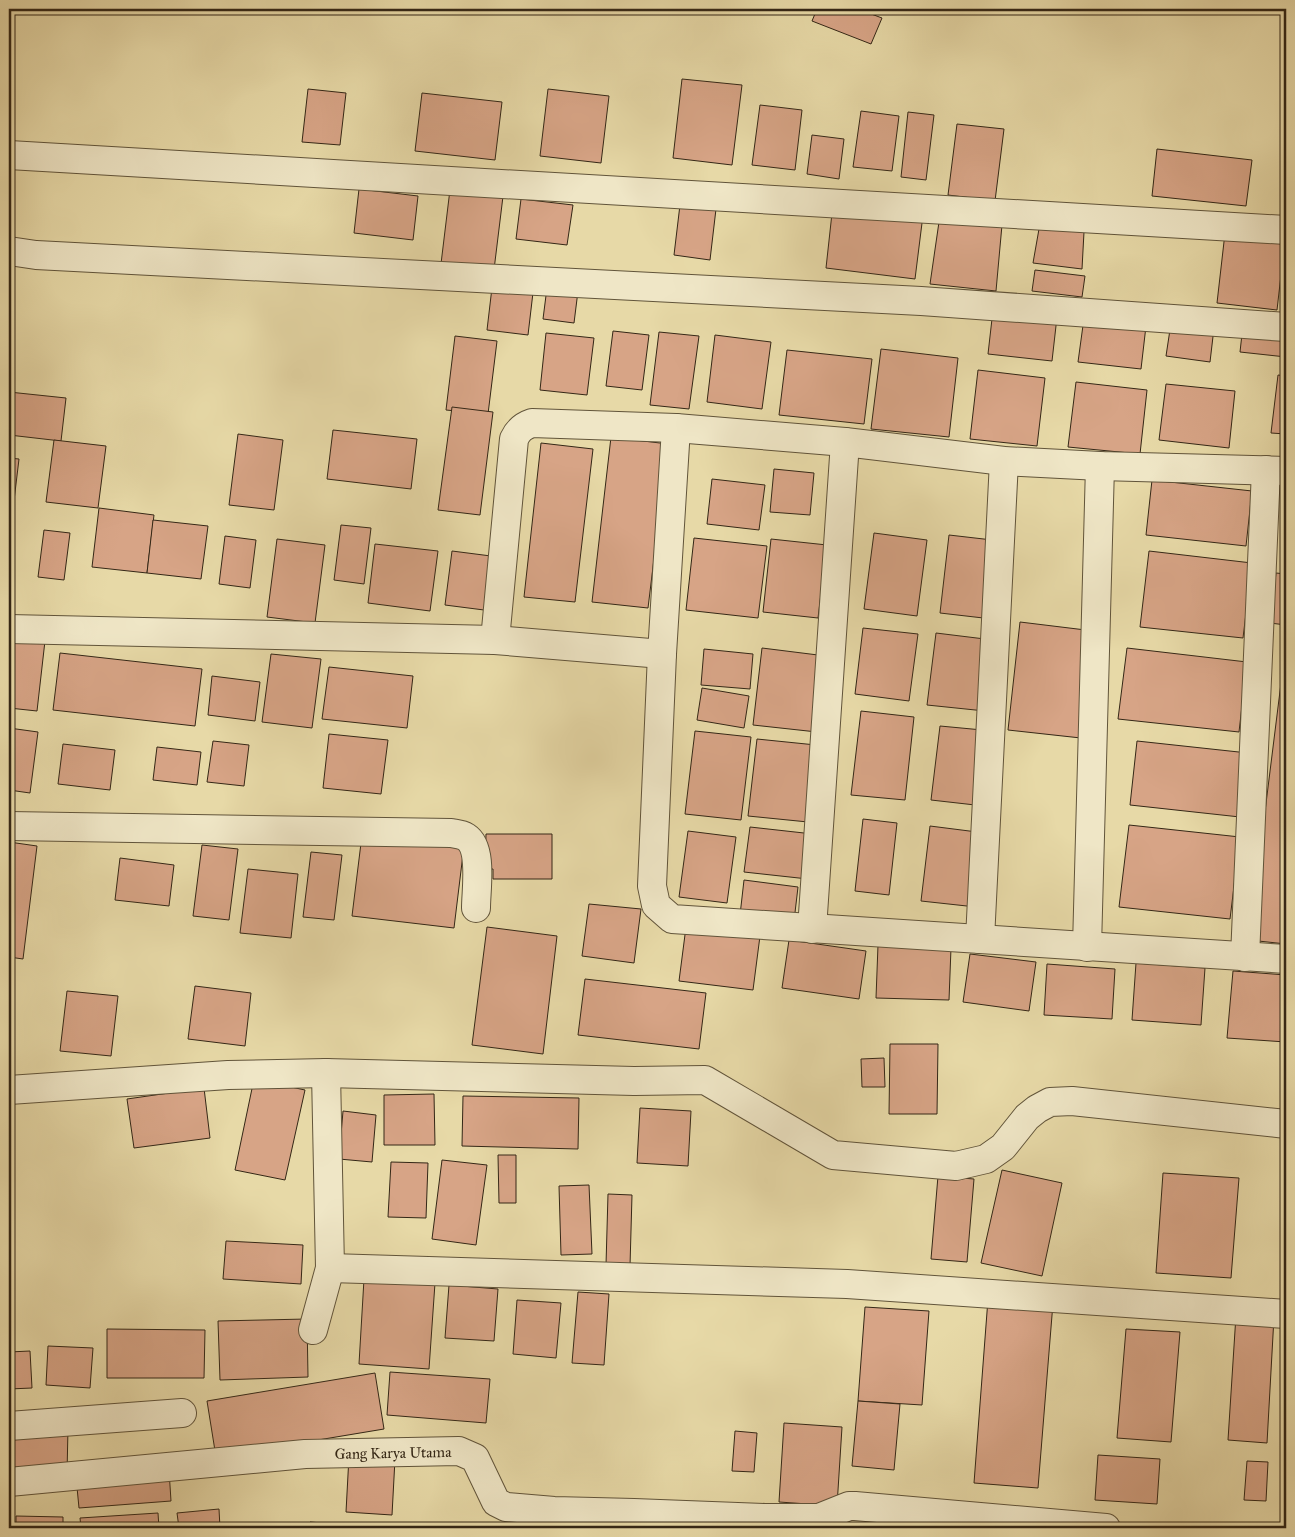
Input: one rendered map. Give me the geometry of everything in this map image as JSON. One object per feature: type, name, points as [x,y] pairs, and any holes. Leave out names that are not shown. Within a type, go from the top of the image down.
[{"type":"street","points":[[9,155],[1286,230]]},
{"type":"street","points":[[9,251],[36,255],[912,300],[1286,327]]},
{"type":"street","points":[[495,640],[514,439],[517,432],[524,426],[532,423],[676,428],[845,442],[1004,461],[1276,471],[1245,957]]},
{"type":"street","points":[[676,428],[662,654],[652,886],[656,905],[672,919],[1286,959]]},
{"type":"street","points":[[812,929],[845,442]]},
{"type":"street","points":[[980,939],[1004,461]]},
{"type":"street","points":[[1087,947],[1100,466]]},
{"type":"street","points":[[9,628],[495,640],[662,654]]},
{"type":"street","points":[[9,826],[461,834],[472,842],[477,860],[476,908]]},
{"type":"street","points":[[313,1330],[330,1268],[326,1073]]},
{"type":"street","points":[[9,1090],[228,1074],[326,1073],[634,1081],[705,1080],[833,1155],[956,1166],[986,1159],[1003,1147],[1027,1117],[1050,1102],[1072,1101],[1286,1124]]},
{"type":"street","points":[[330,1268],[847,1284],[1286,1314]]},
{"type":"street","points":[[9,1426],[182,1414]]},
{"type":"street","name":"Gang Karya Utama","points":[[9,1482],[305,1454],[459,1451],[474,1458],[496,1502],[506,1507],[554,1511],[819,1518],[849,1506],[854,1506],[1106,1528]]},
{"type":"building","points":[[817,9],[858,9],[882,18],[871,44],[812,21]]},
{"type":"building","points":[[682,79],[742,85],[732,165],[673,158]]},
{"type":"building","points":[[308,89],[346,93],[340,145],[302,142]]},
{"type":"building","points":[[548,89],[609,96],[601,163],[540,156]]},
{"type":"building","points":[[422,93],[502,102],[495,160],[415,151]]},
{"type":"building","points":[[760,105],[802,110],[795,170],[752,165]]},
{"type":"building","points":[[861,111],[899,116],[892,171],[853,167]]},
{"type":"building","points":[[908,112],[934,115],[926,180],[901,177]]},
{"type":"building","points":[[957,124],[1004,129],[995,201],[948,195]]},
{"type":"building","points":[[812,135],[844,139],[839,179],[807,174]]},
{"type":"building","points":[[1157,149],[1252,160],[1246,206],[1152,196]]},
{"type":"building","points":[[452,173],[505,180],[493,278],[440,272]]},
{"type":"building","points":[[682,188],[718,192],[710,260],[674,255]]},
{"type":"building","points":[[359,189],[418,196],[413,240],[354,233]]},
{"type":"building","points":[[521,199],[573,205],[567,245],[516,239]]},
{"type":"building","points":[[833,204],[923,215],[915,279],[826,268]]},
{"type":"building","points":[[939,222],[1002,225],[996,291],[930,284]]},
{"type":"building","points":[[1039,229],[1084,232],[1082,269],[1033,263]]},
{"type":"building","points":[[1225,233],[1285,240],[1277,310],[1217,303]]},
{"type":"building","points":[[1035,270],[1085,276],[1082,297],[1032,291]]},
{"type":"building","points":[[549,272],[580,275],[574,323],[543,319]]},
{"type":"building","points":[[493,279],[534,284],[528,335],[487,330]]},
{"type":"building","points":[[993,310],[1057,317],[1052,361],[988,354]]},
{"type":"building","points":[[1084,318],[1146,326],[1141,369],[1078,362]]},
{"type":"building","points":[[1171,323],[1214,328],[1210,362],[1166,356]]},
{"type":"building","points":[[613,331],[649,335],[642,390],[606,386]]},
{"type":"building","points":[[659,332],[699,336],[689,409],[650,405]]},
{"type":"building","points":[[546,333],[594,338],[587,395],[540,390]]},
{"type":"building","points":[[1242,334],[1286,339],[1286,357],[1240,352]]},
{"type":"building","points":[[715,335],[771,342],[762,409],[707,402]]},
{"type":"building","points":[[455,336],[497,341],[488,414],[446,410]]},
{"type":"building","points":[[881,349],[958,358],[949,437],[871,429]]},
{"type":"building","points":[[787,350],[872,359],[864,424],[779,415]]},
{"type":"building","points":[[978,370],[1045,378],[1037,446],[970,439]]},
{"type":"building","points":[[1278,375],[1286,376],[1286,434],[1271,433]]},
{"type":"building","points":[[1076,382],[1147,390],[1140,454],[1068,447]]},
{"type":"building","points":[[1166,384],[1235,391],[1229,448],[1159,440]]},
{"type":"building","points":[[9,392],[66,398],[61,441],[9,435]]},
{"type":"building","points":[[452,407],[493,412],[480,515],[438,510]]},
{"type":"building","points":[[333,430],[417,439],[411,489],[327,479]]},
{"type":"building","points":[[238,434],[283,440],[274,510],[229,505]]},
{"type":"building","points":[[611,437],[668,444],[648,608],[592,602]]},
{"type":"building","points":[[54,440],[106,446],[98,508],[46,502]]},
{"type":"building","points":[[541,443],[593,449],[575,602],[524,597]]},
{"type":"building","points":[[9,458],[19,459],[10,534],[9,534]]},
{"type":"building","points":[[774,469],[814,473],[810,515],[770,512]]},
{"type":"building","points":[[712,479],[765,485],[759,530],[707,524]]},
{"type":"building","points":[[1152,480],[1252,491],[1246,546],[1146,535]]},
{"type":"building","points":[[99,508],[154,515],[147,573],[92,567]]},
{"type":"building","points":[[153,520],[208,526],[201,579],[147,573]]},
{"type":"building","points":[[341,525],[371,528],[364,584],[334,580]]},
{"type":"building","points":[[44,530],[70,533],[64,580],[38,577]]},
{"type":"building","points":[[874,533],[927,540],[917,616],[864,609]]},
{"type":"building","points":[[949,535],[1001,541],[992,619],[940,613]]},
{"type":"building","points":[[225,536],[256,540],[250,588],[219,584]]},
{"type":"building","points":[[694,538],[767,546],[758,618],[686,610]]},
{"type":"building","points":[[277,539],[325,545],[315,623],[267,617]]},
{"type":"building","points":[[771,539],[827,545],[818,618],[763,612]]},
{"type":"building","points":[[375,544],[438,551],[430,611],[368,603]]},
{"type":"building","points":[[452,551],[491,556],[484,610],[445,605]]},
{"type":"building","points":[[1149,551],[1252,563],[1243,638],[1140,627]]},
{"type":"building","points":[[1276,573],[1286,574],[1286,625],[1270,623]]},
{"type":"building","points":[[1020,622],[1102,632],[1090,739],[1008,730]]},
{"type":"building","points":[[9,628],[46,632],[37,711],[9,708]]},
{"type":"building","points":[[863,628],[918,634],[909,701],[855,694]]},
{"type":"building","points":[[936,633],[993,640],[985,711],[927,705]]},
{"type":"building","points":[[762,648],[826,656],[817,732],[753,725]]},
{"type":"building","points":[[1127,648],[1247,662],[1239,732],[1118,719]]},
{"type":"building","points":[[704,649],[753,654],[750,689],[701,685]]},
{"type":"building","points":[[60,653],[202,669],[195,726],[53,710]]},
{"type":"building","points":[[271,654],[321,659],[312,728],[262,722]]},
{"type":"building","points":[[1284,659],[1286,659],[1286,944],[1249,940]]},
{"type":"building","points":[[329,667],[413,676],[407,728],[322,719]]},
{"type":"building","points":[[212,676],[260,682],[255,721],[208,715]]},
{"type":"building","points":[[702,688],[749,696],[744,728],[697,720]]},
{"type":"building","points":[[861,711],[914,717],[905,800],[851,795]]},
{"type":"building","points":[[940,726],[993,731],[984,806],[931,800]]},
{"type":"building","points":[[9,728],[38,732],[30,793],[9,790]]},
{"type":"building","points":[[695,731],[751,737],[741,820],[685,814]]},
{"type":"building","points":[[329,734],[388,740],[381,794],[323,788]]},
{"type":"building","points":[[757,739],[816,745],[808,822],[748,816]]},
{"type":"building","points":[[213,741],[249,745],[244,786],[207,782]]},
{"type":"building","points":[[1137,741],[1248,753],[1240,817],[1130,805]]},
{"type":"building","points":[[63,744],[115,750],[110,790],[58,784]]},
{"type":"building","points":[[157,747],[201,752],[197,785],[153,780]]},
{"type":"building","points":[[863,819],[897,823],[889,895],[855,891]]},
{"type":"building","points":[[1129,825],[1240,837],[1230,919],[1119,907]]},
{"type":"building","points":[[930,826],[985,833],[976,907],[921,901]]},
{"type":"building","points":[[750,827],[813,834],[808,879],[744,872]]},
{"type":"building","points":[[688,831],[736,837],[727,903],[679,897]]},
{"type":"building","points":[[486,834],[552,834],[552,879],[493,879],[493,869],[485,869]]},
{"type":"building","points":[[362,835],[464,846],[454,928],[352,916]]},
{"type":"building","points":[[9,842],[37,846],[23,959],[9,957]]},
{"type":"building","points":[[202,845],[238,849],[229,920],[193,916]]},
{"type":"building","points":[[311,852],[342,855],[334,920],[303,917]]},
{"type":"building","points":[[120,858],[174,865],[169,906],[115,900]]},
{"type":"building","points":[[248,869],[298,874],[291,938],[240,933]]},
{"type":"building","points":[[744,880],[798,887],[794,921],[740,915]]},
{"type":"building","points":[[589,904],[641,909],[634,963],[582,956]]},
{"type":"building","points":[[487,927],[557,936],[543,1054],[472,1045]]},
{"type":"building","points":[[686,927],[760,936],[753,990],[679,981]]},
{"type":"building","points":[[789,940],[866,951],[859,999],[782,988]]},
{"type":"building","points":[[878,945],[951,948],[949,1000],[876,998]]},
{"type":"building","points":[[970,954],[1036,962],[1029,1011],[963,1002]]},
{"type":"building","points":[[1136,963],[1205,968],[1201,1025],[1132,1020]]},
{"type":"building","points":[[1047,964],[1115,969],[1112,1019],[1044,1015]]},
{"type":"building","points":[[1233,971],[1286,975],[1286,1042],[1227,1038]]},
{"type":"building","points":[[585,979],[706,993],[699,1049],[578,1035]]},
{"type":"building","points":[[195,986],[251,993],[245,1046],[188,1039]]},
{"type":"building","points":[[67,991],[118,996],[111,1056],[60,1051]]},
{"type":"building","points":[[890,1044],[938,1044],[937,1114],[889,1114]]},
{"type":"building","points":[[884,1058],[885,1087],[862,1087],[861,1059]]},
{"type":"building","points":[[254,1079],[305,1090],[285,1180],[235,1170]]},
{"type":"building","points":[[204,1088],[210,1138],[134,1148],[127,1099]]},
{"type":"building","points":[[434,1094],[435,1145],[384,1145],[384,1095]]},
{"type":"building","points":[[463,1096],[579,1098],[578,1149],[462,1146]]},
{"type":"building","points":[[640,1108],[691,1111],[688,1166],[637,1163]]},
{"type":"building","points":[[343,1111],[376,1115],[372,1162],[339,1159]]},
{"type":"building","points":[[498,1155],[516,1155],[516,1203],[499,1203]]},
{"type":"building","points":[[442,1160],[487,1165],[476,1245],[432,1239]]},
{"type":"building","points":[[391,1162],[428,1163],[426,1218],[388,1217]]},
{"type":"building","points":[[1002,1170],[1062,1183],[1042,1276],[981,1263]]},
{"type":"building","points":[[1163,1173],[1239,1178],[1231,1278],[1156,1273]]},
{"type":"building","points":[[938,1176],[974,1179],[967,1262],[931,1259]]},
{"type":"building","points":[[589,1185],[592,1254],[561,1255],[559,1186]]},
{"type":"building","points":[[608,1194],[632,1195],[630,1266],[606,1265]]},
{"type":"building","points":[[226,1241],[303,1245],[301,1284],[223,1279]]},
{"type":"building","points":[[364,1279],[435,1283],[429,1369],[359,1364]]},
{"type":"building","points":[[449,1285],[498,1289],[494,1341],[445,1338]]},
{"type":"building","points":[[578,1292],[609,1294],[604,1365],[572,1363]]},
{"type":"building","points":[[988,1299],[1053,1303],[1038,1488],[974,1483]]},
{"type":"building","points":[[517,1300],[561,1303],[556,1358],[513,1354]]},
{"type":"building","points":[[865,1307],[929,1311],[922,1405],[858,1401]]},
{"type":"building","points":[[1236,1315],[1274,1317],[1267,1443],[1228,1440]]},
{"type":"building","points":[[307,1319],[308,1377],[220,1380],[218,1321]]},
{"type":"building","points":[[107,1329],[205,1330],[204,1378],[107,1378]]},
{"type":"building","points":[[1126,1329],[1180,1332],[1171,1442],[1117,1438]]},
{"type":"building","points":[[48,1346],[93,1348],[90,1388],[46,1385]]},
{"type":"building","points":[[30,1351],[32,1388],[9,1389],[9,1352]]},
{"type":"building","points":[[390,1372],[490,1379],[486,1423],[387,1415]]},
{"type":"building","points":[[375,1373],[384,1429],[216,1457],[207,1401]]},
{"type":"building","points":[[858,1401],[900,1404],[894,1470],[852,1466]]},
{"type":"building","points":[[784,1423],[842,1427],[837,1506],[779,1502]]},
{"type":"building","points":[[9,1428],[68,1428],[67,1474],[9,1474]]},
{"type":"building","points":[[735,1431],[757,1433],[754,1472],[732,1471]]},
{"type":"building","points":[[1098,1455],[1160,1459],[1157,1504],[1095,1500]]},
{"type":"building","points":[[349,1456],[395,1459],[392,1515],[346,1512]]},
{"type":"building","points":[[1247,1461],[1268,1462],[1266,1501],[1244,1500]]},
{"type":"building","points":[[169,1470],[171,1501],[79,1508],[76,1477]]},
{"type":"building","points":[[219,1509],[220,1528],[179,1528],[177,1513]]},
{"type":"building","points":[[158,1513],[159,1528],[81,1528],[80,1518]]},
{"type":"building","points":[[16,1516],[63,1517],[63,1528],[16,1528]]},
{"type":"building","points":[[525,1516],[597,1521],[596,1528],[524,1528]]},
{"type":"building","points":[[310,1522],[359,1526],[358,1528],[310,1528]]}]
